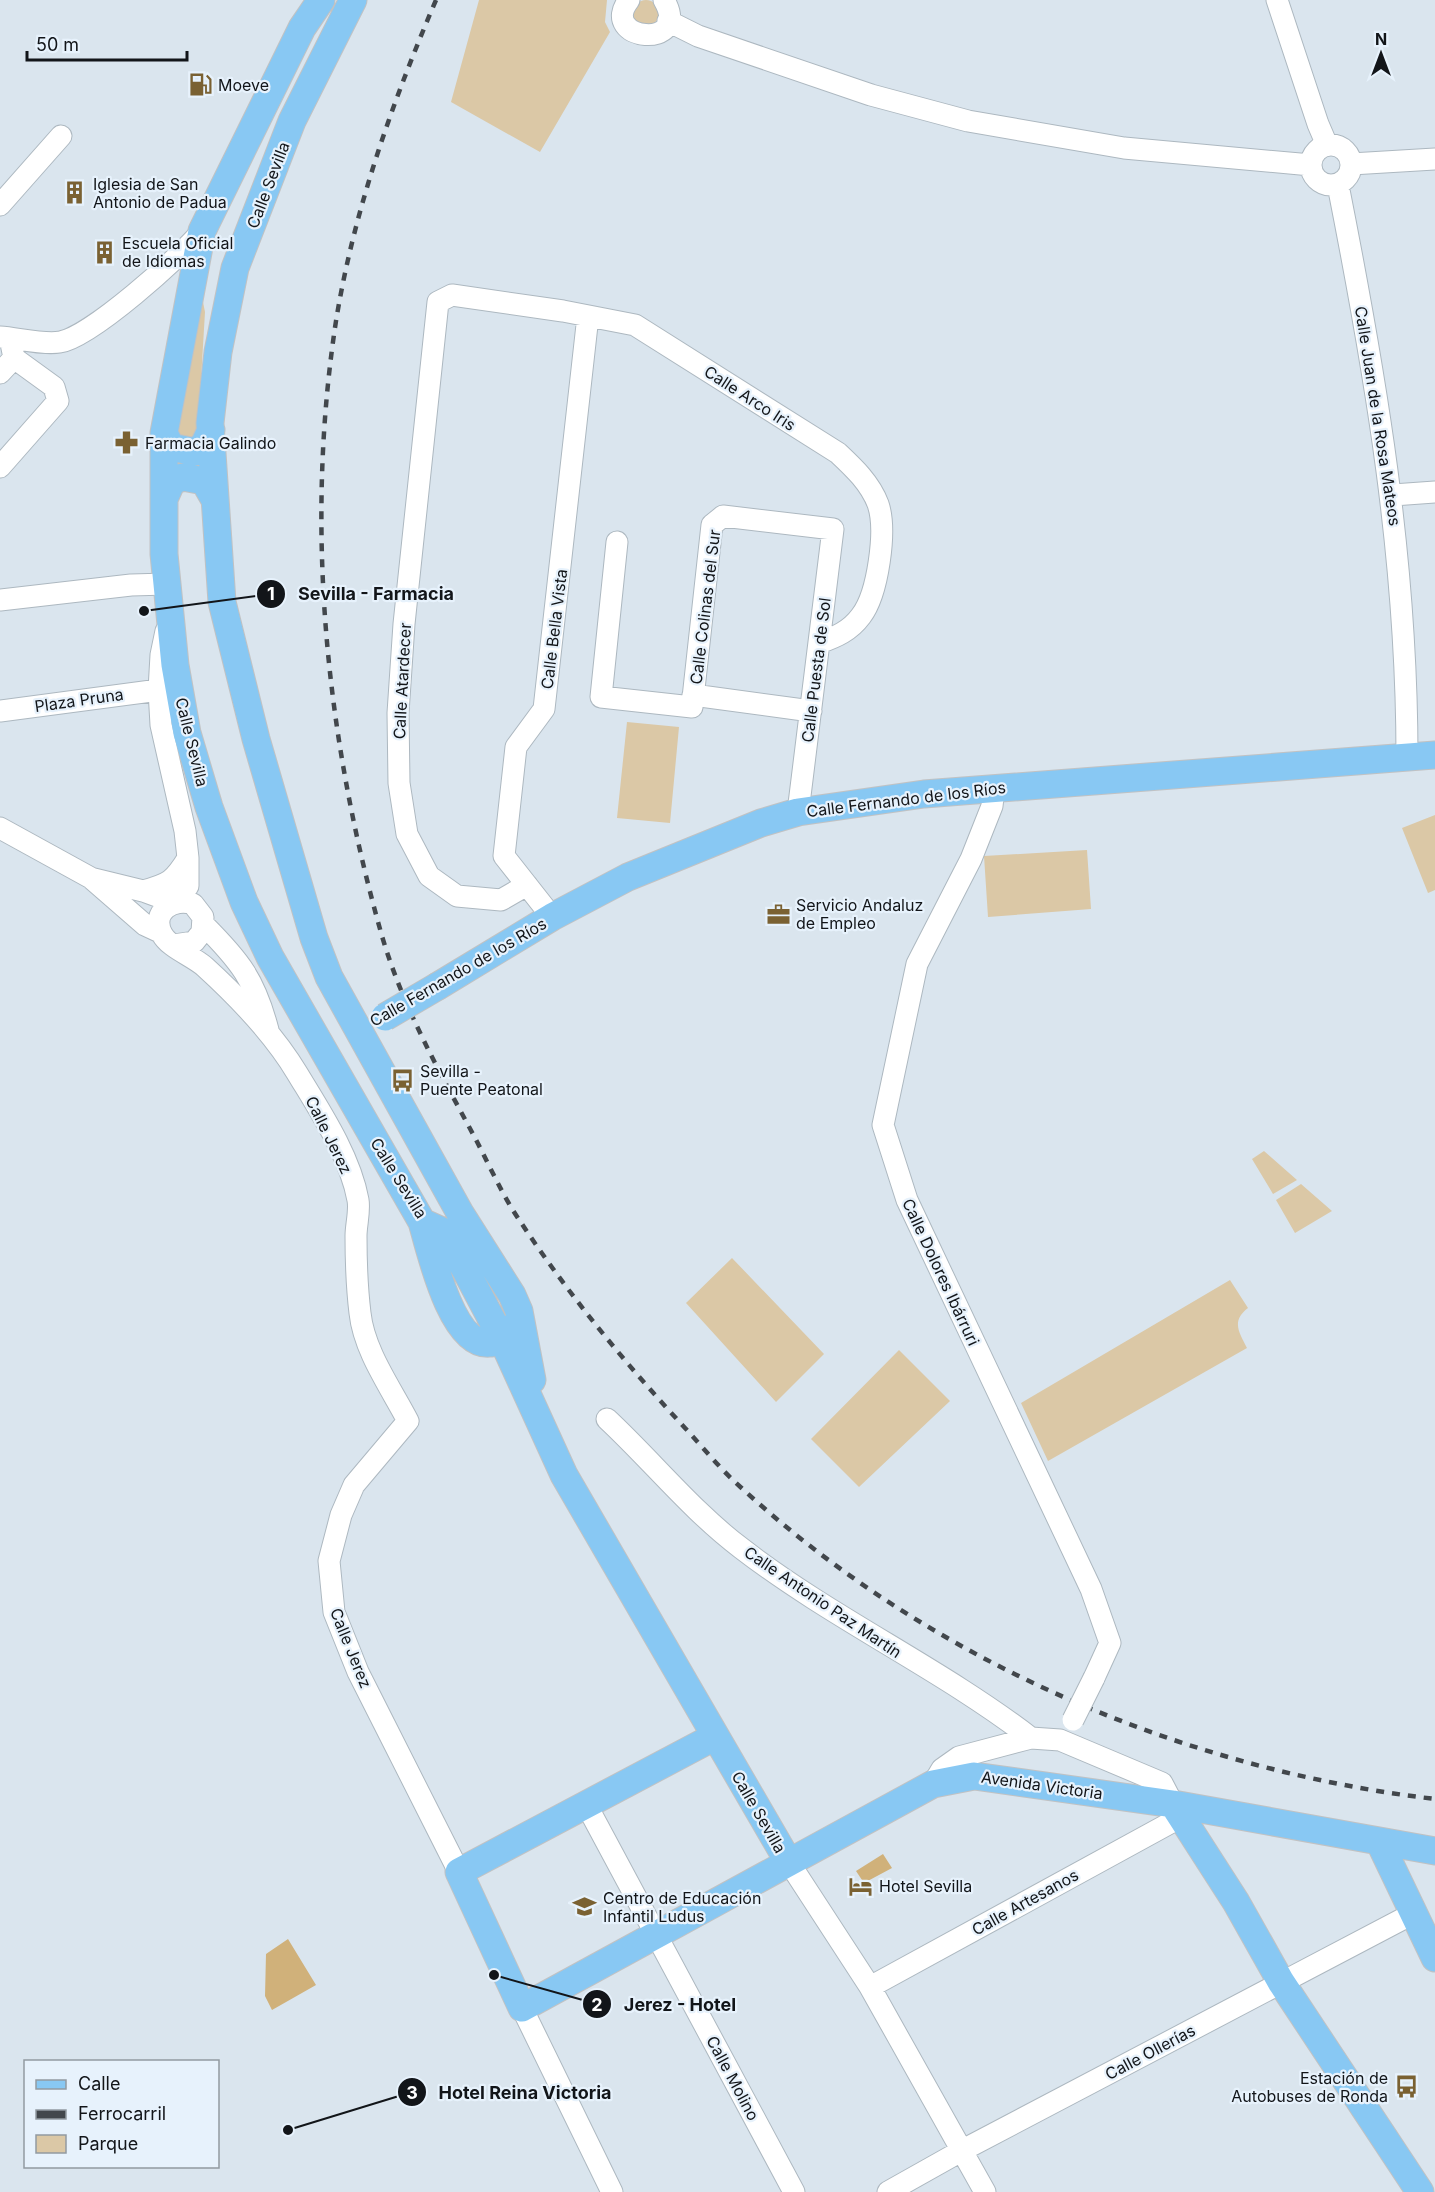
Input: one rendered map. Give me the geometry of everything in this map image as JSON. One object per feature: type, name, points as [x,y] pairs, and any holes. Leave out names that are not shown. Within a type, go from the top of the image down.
[{"type":"main road","name":"Calle Sevilla","points":[[321,0],[297,39],[202,231],[193,274],[164,433],[167,584],[187,733],[209,807],[244,902],[270,957],[422,1222],[440,1280],[460,1326],[471,1339],[485,1344],[502,1339],[564,1476],[788,1861]]},
{"type":"main road","name":"Calle Sevilla","points":[[353,0],[292,122],[235,268],[218,352],[211,430],[222,602],[256,739],[314,938],[329,977],[357,1030],[519,1311],[541,1428]]},
{"type":"main road","points":[[193,274],[208,279],[219,294],[225,319]]},
{"type":"main road","points":[[164,433],[171,447],[195,452],[204,445],[211,430]]},
{"type":"main road","points":[[164,499],[172,482],[183,477],[204,481],[215,500]]},
{"type":"main road","name":"Calle Fernando de los Ríos","points":[[357,1030],[385,1017],[552,917],[628,877],[761,823],[798,812],[924,794],[1435,755]]},
{"type":"main road","points":[[502,1339],[513,1326],[515,1317],[505,1289]]},
{"type":"main road","points":[[459,1872],[714,1737]]},
{"type":"main road","name":"Avenida Victoria","points":[[522,2008],[933,1784],[974,1776],[1177,1811],[1435,1851]]},
{"type":"main road","points":[[1177,1811],[1236,1902],[1281,1982],[1420,2192]]},
{"type":"main road","points":[[1379,1841],[1435,1958]]},
{"type":"main road","name":"Calle Jerez","points":[[459,1872],[522,2008]]},
{"type":"street","points":[[629,0],[624,10],[624,20],[632,32],[643,36],[661,32],[668,21],[669,14],[664,0]]},
{"type":"street","points":[[1276,0],[1318,124],[1328,145],[1344,150],[1351,164],[1346,179],[1338,185],[1323,184],[1317,180],[1311,165],[1316,152],[1328,145]]},
{"type":"street","points":[[668,21],[698,36],[871,95],[968,121],[1124,148],[1311,165]]},
{"type":"street","points":[[0,205],[61,136]]},
{"type":"street","points":[[1351,164],[1435,159]]},
{"type":"street","name":"Calle Juan de la Rosa Mateos","points":[[1338,185],[1368,342],[1392,495],[1405,626],[1407,757]]},
{"type":"street","points":[[6,351],[60,342],[96,322],[148,284],[187,249],[202,231]]},
{"type":"street","points":[[148,284],[170,273],[185,271],[193,274]]},
{"type":"street","name":"Calle Arco Iris","points":[[438,302],[452,295],[634,325],[838,453],[861,475],[877,502],[883,525],[875,581],[862,615],[843,634],[819,643]]},
{"type":"street","name":"Calle Atardecer","points":[[438,302],[404,624],[398,713],[399,783],[407,834],[429,876],[457,896],[501,900],[527,885]]},
{"type":"street","name":"Calle Bella Vista","points":[[552,917],[504,856],[516,747],[544,709],[588,316]]},
{"type":"street","points":[[0,467],[58,401],[54,387],[6,351]]},
{"type":"street","points":[[1392,495],[1435,492]]},
{"type":"street","name":"Calle Puesta de Sol","points":[[718,520],[723,516],[833,529],[798,812]]},
{"type":"street","name":"Calle Colinas del Sur","points":[[693,695],[712,525],[718,520]]},
{"type":"street","points":[[616,542],[601,697],[692,707],[693,695],[811,711]]},
{"type":"street","points":[[0,600],[130,585],[167,584]]},
{"type":"street","points":[[0,828],[91,878],[175,902],[193,904],[203,917],[204,925],[194,942],[167,938],[159,918],[167,906],[175,902],[188,886],[185,831],[161,725],[159,690],[161,655],[170,613]]},
{"type":"street","name":"Plaza Pruna","points":[[0,711],[159,690]]},
{"type":"street","name":"Calle Dolores Ibárruri","points":[[994,789],[992,806],[971,860],[916,964],[883,1125],[907,1200],[1091,1589],[1110,1643],[1073,1720],[1060,1740]]},
{"type":"street","points":[[143,891],[163,886],[176,878],[188,858]]},
{"type":"street","name":"Calle Jerez","points":[[91,878],[137,919],[167,938],[203,966],[269,1033],[296,1072],[342,1155],[358,1201],[356,1237],[360,1315],[366,1339],[408,1421],[354,1485],[341,1515],[329,1561],[334,1612],[358,1672],[459,1872]]},
{"type":"street","name":"Calle Jerez","points":[[204,925],[235,956],[259,996],[269,1033]]},
{"type":"street","name":"Calle Antonio Paz Martín","points":[[607,1419],[676,1489],[740,1547],[820,1603],[1007,1720],[1031,1738]]},
{"type":"street","points":[[933,1784],[942,1769],[959,1757],[1031,1738],[1060,1740],[1162,1783],[1177,1811]]},
{"type":"street","points":[[974,1776],[984,1750]]},
{"type":"street","name":"Calle Molino","points":[[587,1806],[794,2192]]},
{"type":"street","name":"Calle Artesanos","points":[[870,1986],[1177,1811]]},
{"type":"street","name":"Calle Sevilla","points":[[788,1861],[870,1986],[985,2192]]},
{"type":"street","name":"Calle Ollerías","points":[[888,2192],[961,2151],[1414,1913]]},
{"type":"street","name":"Calle Jerez","points":[[522,2008],[612,2192]]},
{"type":"green space","points":[[479,0],[607,0],[605,22],[610,32],[540,152],[451,102]]},
{"type":"green space","points":[[646,0],[655,4],[659,13],[655,22],[646,26],[637,22],[633,13],[637,4]]},
{"type":"green space","points":[[198,302],[203,302],[205,312],[198,430],[193,443],[177,435]]},
{"type":"green space","points":[[627,722],[679,727],[670,823],[617,818]]},
{"type":"green space","points":[[1435,815],[1435,890],[1428,893],[1402,828]]},
{"type":"green space","points":[[1087,850],[1091,909],[988,917],[984,856]]},
{"type":"green space","points":[[1264,1151],[1297,1180],[1273,1194],[1252,1159]]},
{"type":"green space","points":[[1301,1184],[1332,1211],[1295,1233],[1276,1200]]},
{"type":"green space","points":[[732,1258],[824,1354],[776,1402],[686,1303]]},
{"type":"green space","points":[[1230,1280],[1248,1308],[1238,1322],[1239,1332],[1247,1348],[1048,1461],[1021,1403]]},
{"type":"green space","points":[[899,1350],[950,1401],[859,1487],[811,1439]]},
{"type":"shaded area","points":[[883,1854],[892,1868],[864,1883],[856,1871]]},
{"type":"shaded area","points":[[288,1939],[316,1985],[272,2010],[265,1996],[266,1954]]},
{"type":"railway","points":[[436,0],[404,78],[376,158],[353,238],[336,321],[327,397],[322,474],[322,550],[326,627],[334,704],[346,780],[361,855],[388,956],[421,1035],[507,1201],[538,1248],[598,1328],[721,1468],[808,1544],[887,1601],[971,1651],[1059,1695],[1151,1732],[1244,1762],[1339,1784],[1435,1799]]},
{"type":"place","name":"Moeve","points":[[200,85]]},
{"type":"place","name":"Iglesia de San Antonio de Padua","points":[[75,193]]},
{"type":"place","name":"Escuela Oficial de Idiomas","points":[[104,252]]},
{"type":"place","name":"Farmacia Galindo","points":[[127,443]]},
{"type":"place","name":"Sevilla - Farmacia","points":[[144,611]]},
{"type":"place","name":"Servicio Andaluz de Empleo","points":[[778,914]]},
{"type":"place","name":"Sevilla - Puente Peatonal","points":[[402,1080]]},
{"type":"place","name":"Hotel Sevilla","points":[[861,1886]]},
{"type":"place","name":"Centro de Educación Infantil Ludus","points":[[585,1907]]},
{"type":"place","name":"Jerez - Hotel","points":[[494,1975]]},
{"type":"place","name":"Estación de Autobuses de Ronda","points":[[1406,2087]]},
{"type":"place","name":"Hotel Reina Victoria","points":[[288,2130]]}]
